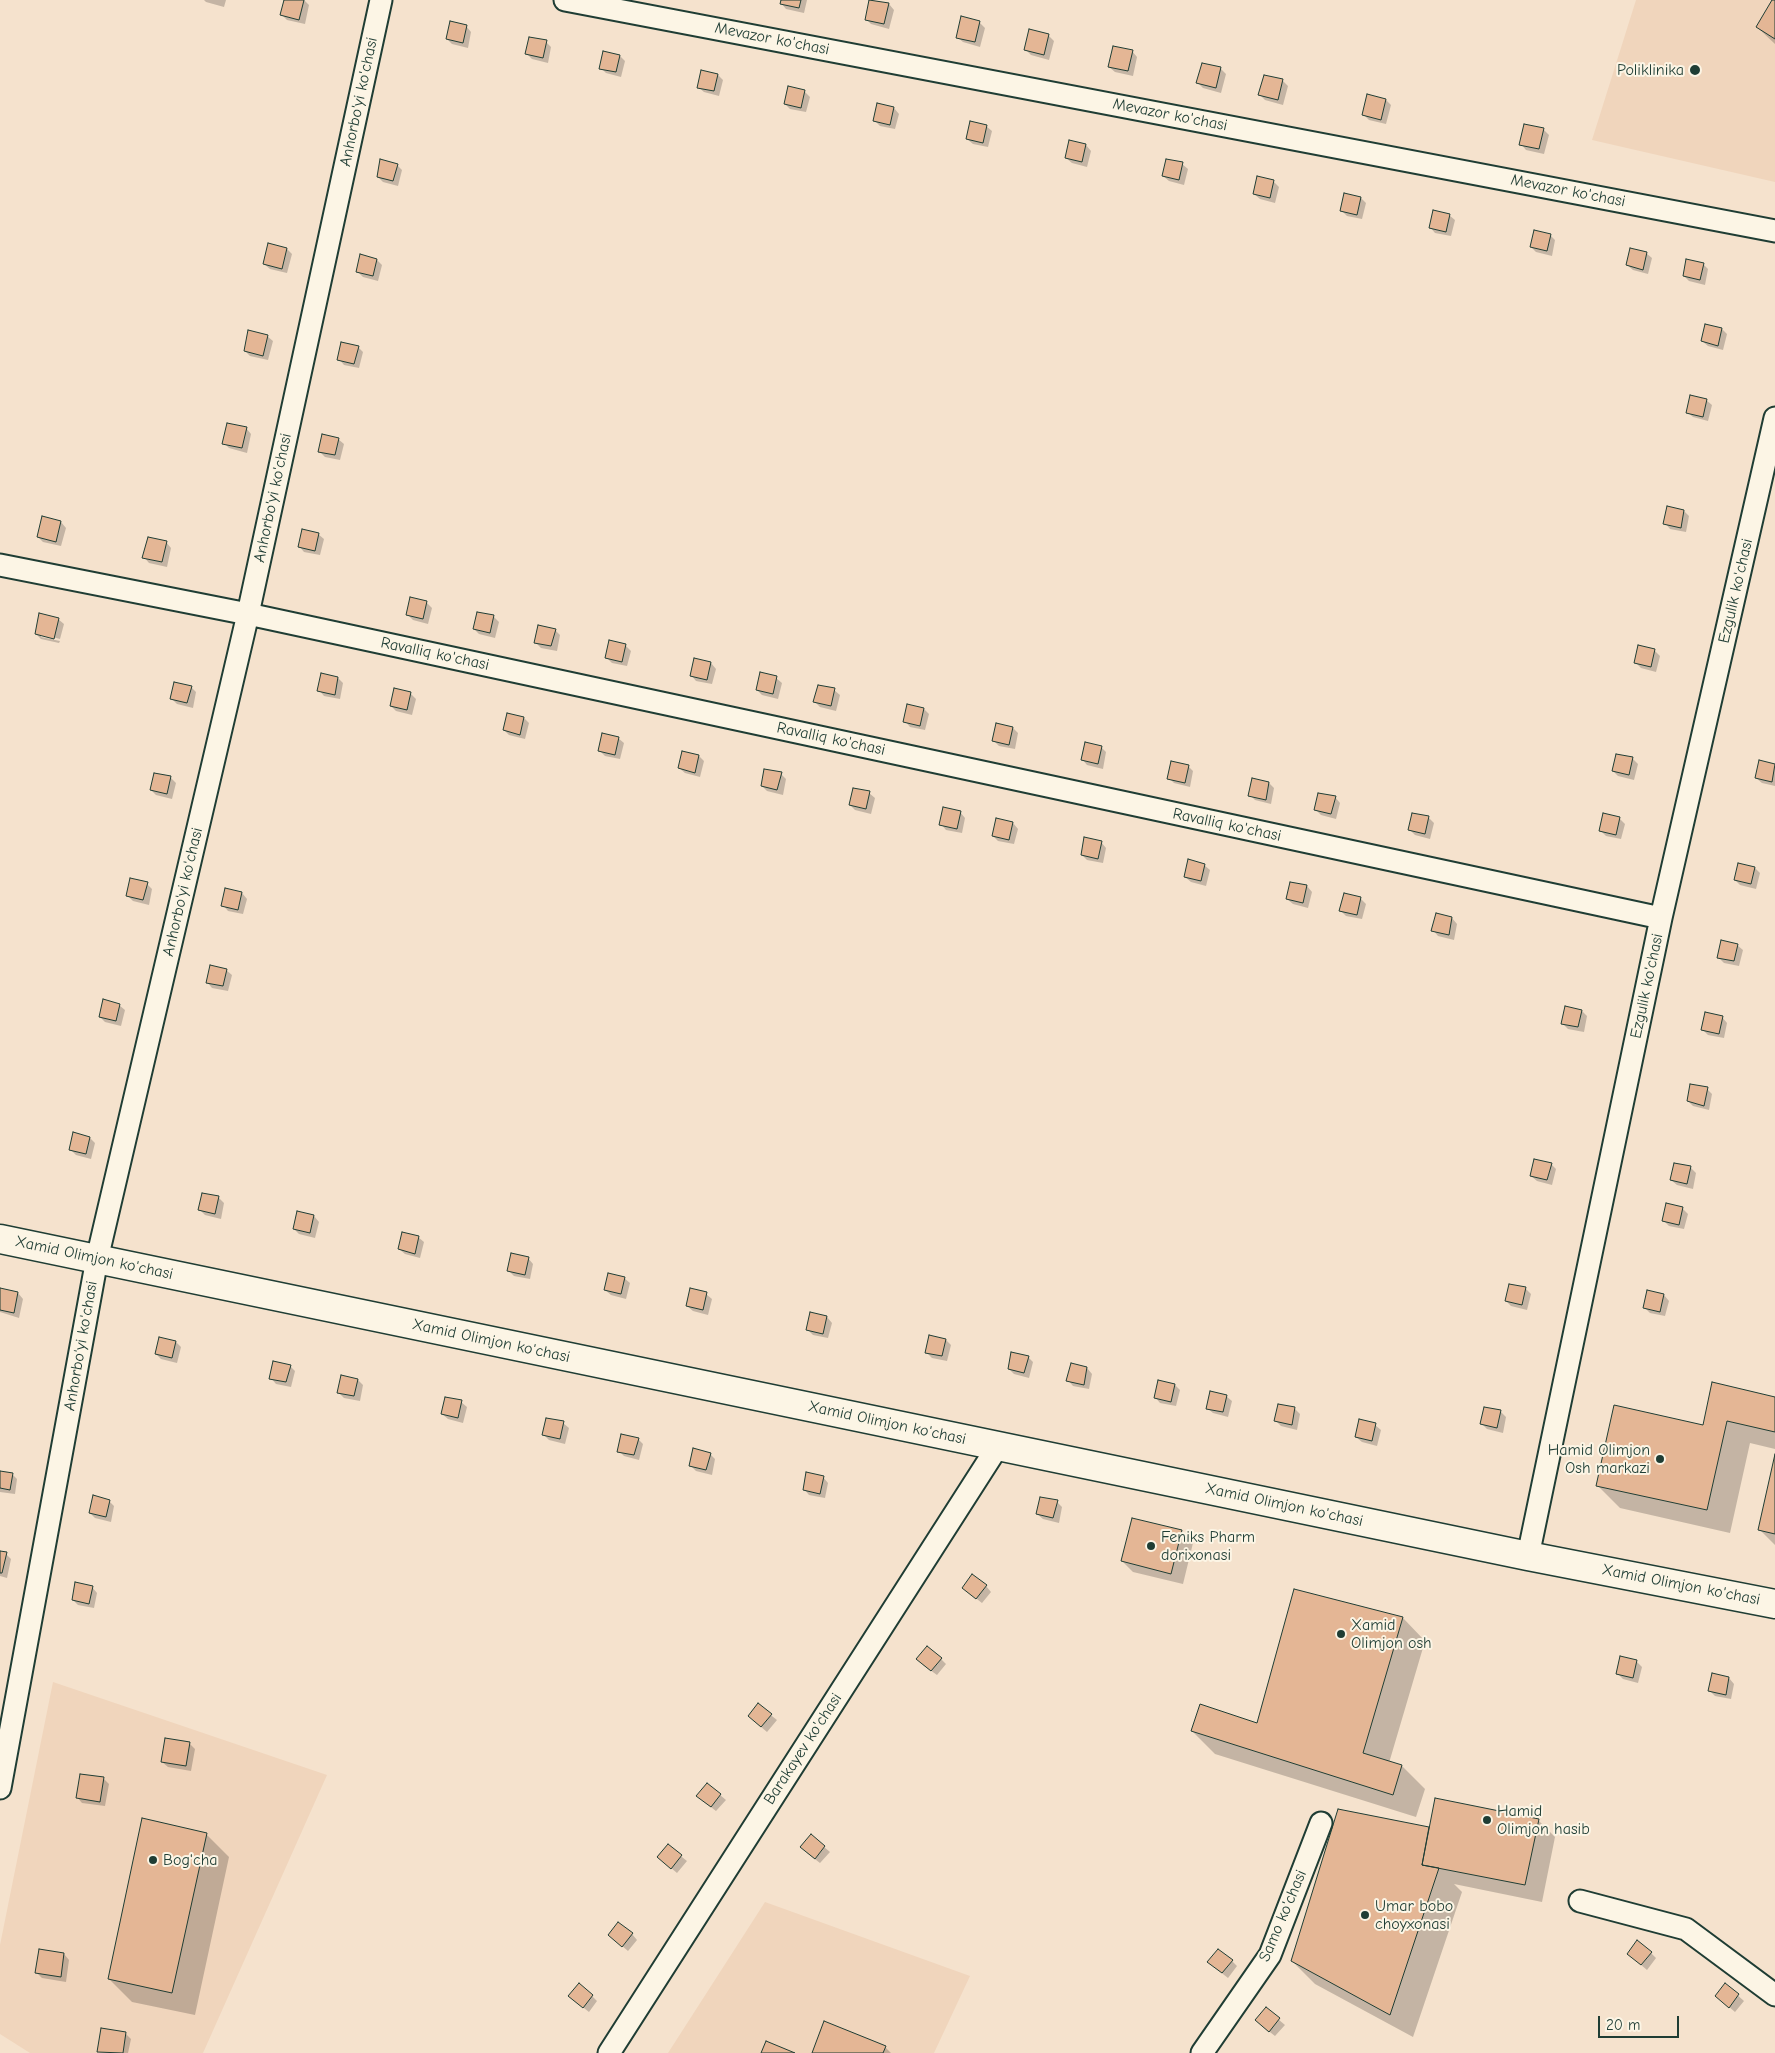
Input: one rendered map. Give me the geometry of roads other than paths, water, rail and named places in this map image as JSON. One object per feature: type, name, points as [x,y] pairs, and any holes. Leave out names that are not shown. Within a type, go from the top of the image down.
[{"type":"main road","name":"Xamid Olimjon ko'chasi","points":[[0,1238],[1528,1556],[1775,1604]]},
{"type":"street","name":"Anhorbo'yi ko'chasi","points":[[0,1788],[97,1259],[248,614],[381,0]]},
{"type":"street","name":"Mevazor ko'chasi","points":[[565,0],[1775,230]]},
{"type":"street","name":"Ezgulik ko'chasi","points":[[1528,1556],[1661,918],[1775,418]]},
{"type":"street","name":"Ravalliq ko'chasi","points":[[0,565],[248,614],[1661,918]]},
{"type":"street","name":"Barakayev ko'chasi","points":[[609,2053],[998,1446]]},
{"type":"street","name":"Samo ko'chasi","points":[[1202,2053],[1270,1955],[1321,1823]]},
{"type":"street","points":[[1580,1901],[1686,1929],[1775,1995]]},
{"type":"place","name":"Poliklinika","points":[[1695,70]]},
{"type":"place","name":"Hamid Olimjon Osh markazi","points":[[1660,1459]]},
{"type":"place","name":"Feniks Pharm dorixonasi","points":[[1151,1546]]},
{"type":"place","name":"Xamid Olimjon osh","points":[[1341,1634]]},
{"type":"place","name":"Hamid Olimjon hasib","points":[[1487,1820]]},
{"type":"place","name":"Bog'cha","points":[[153,1860]]},
{"type":"place","name":"Umar bobo choyxonasi","points":[[1365,1915]]}]
